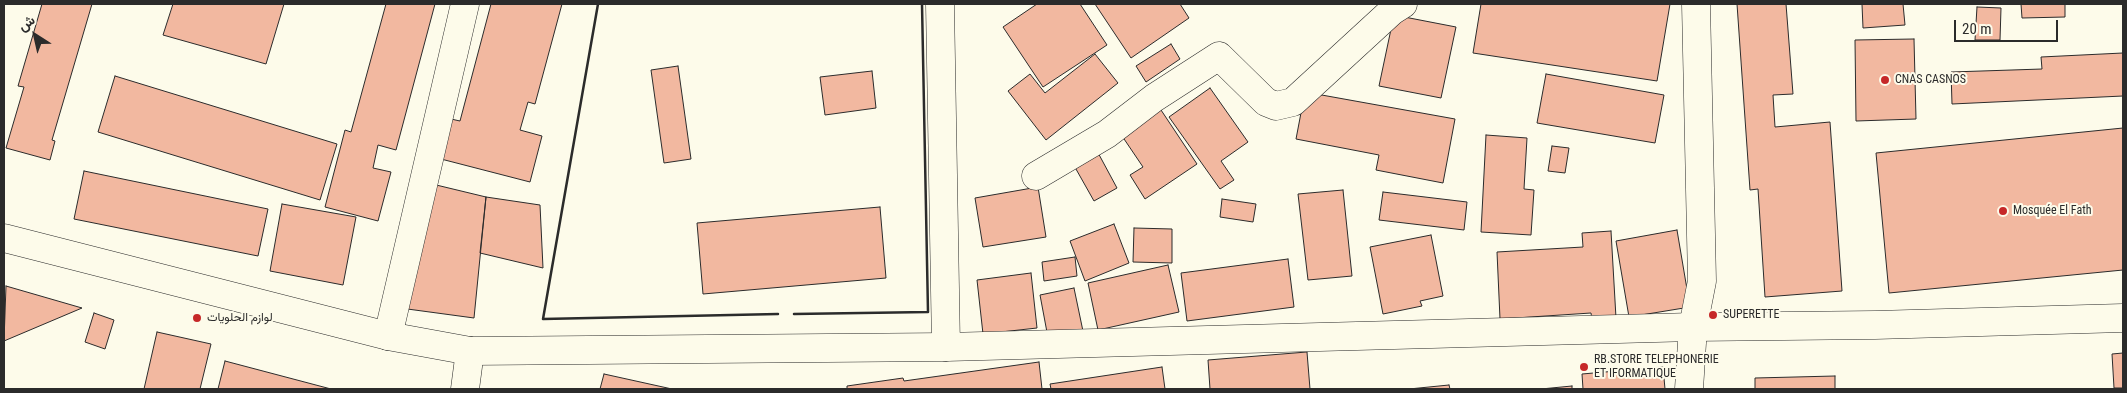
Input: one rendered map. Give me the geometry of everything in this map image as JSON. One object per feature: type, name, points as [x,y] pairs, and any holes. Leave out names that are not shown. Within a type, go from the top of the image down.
[{"type":"main road","points":[[388,336],[465,4]]},
{"type":"main road","points":[[940,4],[946,347]]},
{"type":"main road","points":[[1036,176],[1107,134],[1154,98],[1219,56],[1266,102],[1276,106],[1293,102],[1392,11],[1403,4]]},
{"type":"main road","points":[[1689,389],[1693,327],[1702,281],[1696,4]]},
{"type":"main road","points":[[4,238],[388,336],[470,351],[946,347],[1693,327],[1875,325],[2123,318]]},
{"type":"main road","points":[[465,389],[470,351]]},
{"type":"building","points":[[42,4],[92,4],[52,140],[55,141],[50,160],[6,148],[24,87],[18,86]]},
{"type":"building","points":[[173,4],[284,4],[266,64],[163,35]]},
{"type":"building","points":[[386,4],[435,4],[396,150],[378,145],[373,168],[391,172],[378,221],[325,207],[345,130],[351,132]]},
{"type":"building","points":[[491,4],[562,4],[535,104],[528,102],[520,130],[542,136],[530,182],[441,159],[451,119],[460,121]]},
{"type":"building","points":[[1037,4],[1080,4],[1107,45],[1043,87],[1003,27]]},
{"type":"building","points":[[1095,4],[1180,4],[1189,18],[1131,58]]},
{"type":"building","points":[[1481,4],[1670,4],[1657,81],[1473,53]]},
{"type":"building","points":[[1737,4],[1786,4],[1793,94],[1773,95],[1775,127],[1830,122],[1842,291],[1765,297],[1758,189],[1750,190]]},
{"type":"building","points":[[1862,4],[1903,4],[1905,25],[1863,28]]},
{"type":"building","points":[[2021,4],[2065,4],[2065,17],[2022,18]]},
{"type":"building","points":[[1977,7],[2001,8],[2000,40],[1975,40]]},
{"type":"building","points":[[1394,15],[1456,27],[1441,98],[1379,86]]},
{"type":"building","name":"CNAS CASNOS","points":[[1914,39],[1916,119],[1856,121],[1855,40]]},
{"type":"building","points":[[1171,44],[1180,59],[1146,82],[1136,66]]},
{"type":"building","points":[[2123,53],[2123,96],[1952,104],[1951,72],[2042,69],[2041,57]]},
{"type":"building","points":[[1095,54],[1118,83],[1046,140],[1008,91],[1030,74],[1045,93]]},
{"type":"building","points":[[678,66],[691,159],[664,163],[651,70]]},
{"type":"building","points":[[872,71],[876,108],[825,115],[820,77]]},
{"type":"building","points":[[1546,74],[1664,95],[1655,143],[1537,123]]},
{"type":"building","points":[[115,76],[337,144],[320,200],[98,132]]},
{"type":"building","points":[[1210,88],[1248,142],[1221,161],[1234,180],[1220,189],[1169,117]]},
{"type":"building","points":[[1305,92],[1455,119],[1443,183],[1376,170],[1379,155],[1296,139]]},
{"type":"building","points":[[1159,107],[1197,164],[1145,199],[1130,175],[1143,167],[1120,133]]},
{"type":"building","name":"Mosquée El Fath","points":[[2123,128],[2123,270],[1889,293],[1876,153]]},
{"type":"building","points":[[1486,135],[1527,138],[1524,189],[1534,190],[1531,235],[1481,232]]},
{"type":"building","points":[[1552,146],[1569,148],[1565,173],[1548,171]]},
{"type":"building","points":[[1096,149],[1117,188],[1094,201],[1072,162]]},
{"type":"building","points":[[84,171],[268,209],[258,256],[74,219]]},
{"type":"building","points":[[428,183],[486,197],[474,318],[400,308]]},
{"type":"building","points":[[1038,187],[1046,237],[983,247],[975,198]]},
{"type":"building","points":[[1343,190],[1352,276],[1308,280],[1298,194]]},
{"type":"building","points":[[1383,192],[1467,202],[1464,230],[1379,220]]},
{"type":"building","points":[[486,197],[540,205],[543,268],[480,253]]},
{"type":"building","points":[[1222,199],[1256,204],[1253,222],[1220,217]]},
{"type":"building","points":[[282,204],[356,217],[343,285],[270,271]]},
{"type":"building","points":[[880,207],[886,278],[703,294],[697,223]]},
{"type":"building","points":[[1114,224],[1129,263],[1085,281],[1070,241]]},
{"type":"building","points":[[1134,228],[1172,229],[1172,263],[1133,262]]},
{"type":"building","points":[[1677,230],[1690,307],[1629,317],[1616,241]]},
{"type":"building","points":[[1611,231],[1616,318],[1592,320],[1591,313],[1500,319],[1497,252],[1583,247],[1582,233]]},
{"type":"building","points":[[1431,235],[1443,296],[1420,301],[1422,306],[1383,314],[1370,247]]},
{"type":"building","points":[[1075,257],[1077,276],[1044,281],[1042,262]]},
{"type":"building","points":[[1288,259],[1294,307],[1187,321],[1181,273]]},
{"type":"building","points":[[1168,265],[1179,312],[1098,330],[1088,283]]},
{"type":"building","points":[[1031,273],[1037,328],[983,334],[977,280]]},
{"type":"building","points":[[6,286],[82,308],[4,341]]},
{"type":"building","points":[[1074,288],[1084,336],[1049,343],[1040,295]]},
{"type":"building","points":[[94,313],[114,320],[105,349],[85,342]]},
{"type":"building","points":[[157,332],[211,344],[200,389],[144,389]]},
{"type":"building","points":[[1307,352],[1310,389],[1210,389],[1208,360]]},
{"type":"building","points":[[2123,353],[2123,388],[2114,388],[2112,354]]},
{"type":"building","points":[[225,361],[331,389],[218,389]]},
{"type":"building","points":[[1039,362],[1042,389],[847,389],[847,386],[903,378],[904,381]]},
{"type":"building","points":[[1162,367],[1165,389],[1051,389],[1050,384]]},
{"type":"building","points":[[1663,367],[1665,389],[1583,389],[1582,374]]},
{"type":"building","points":[[604,374],[672,389],[600,389]]},
{"type":"building","points":[[1835,376],[1835,389],[1755,389],[1755,378]]},
{"type":"building","points":[[1449,385],[1450,389],[1409,389]]},
{"type":"building","points":[[1572,386],[1572,389],[1541,389]]},
{"type":"wall","points":[[598,4],[543,319],[778,314]]},
{"type":"wall","points":[[794,314],[928,312],[922,4]]},
{"type":"place","name":"CNAS CASNOS","points":[[1885,80]]},
{"type":"place","name":"Mosquée El Fath","points":[[2003,211]]},
{"type":"place","name":"SUPERETTE","points":[[1713,315]]},
{"type":"place","name":"لوازم الحلويات","points":[[197,318]]},
{"type":"place","name":"RB.STORE TELEPHONERIE ET IFORMATIQUE","points":[[1584,367]]}]
